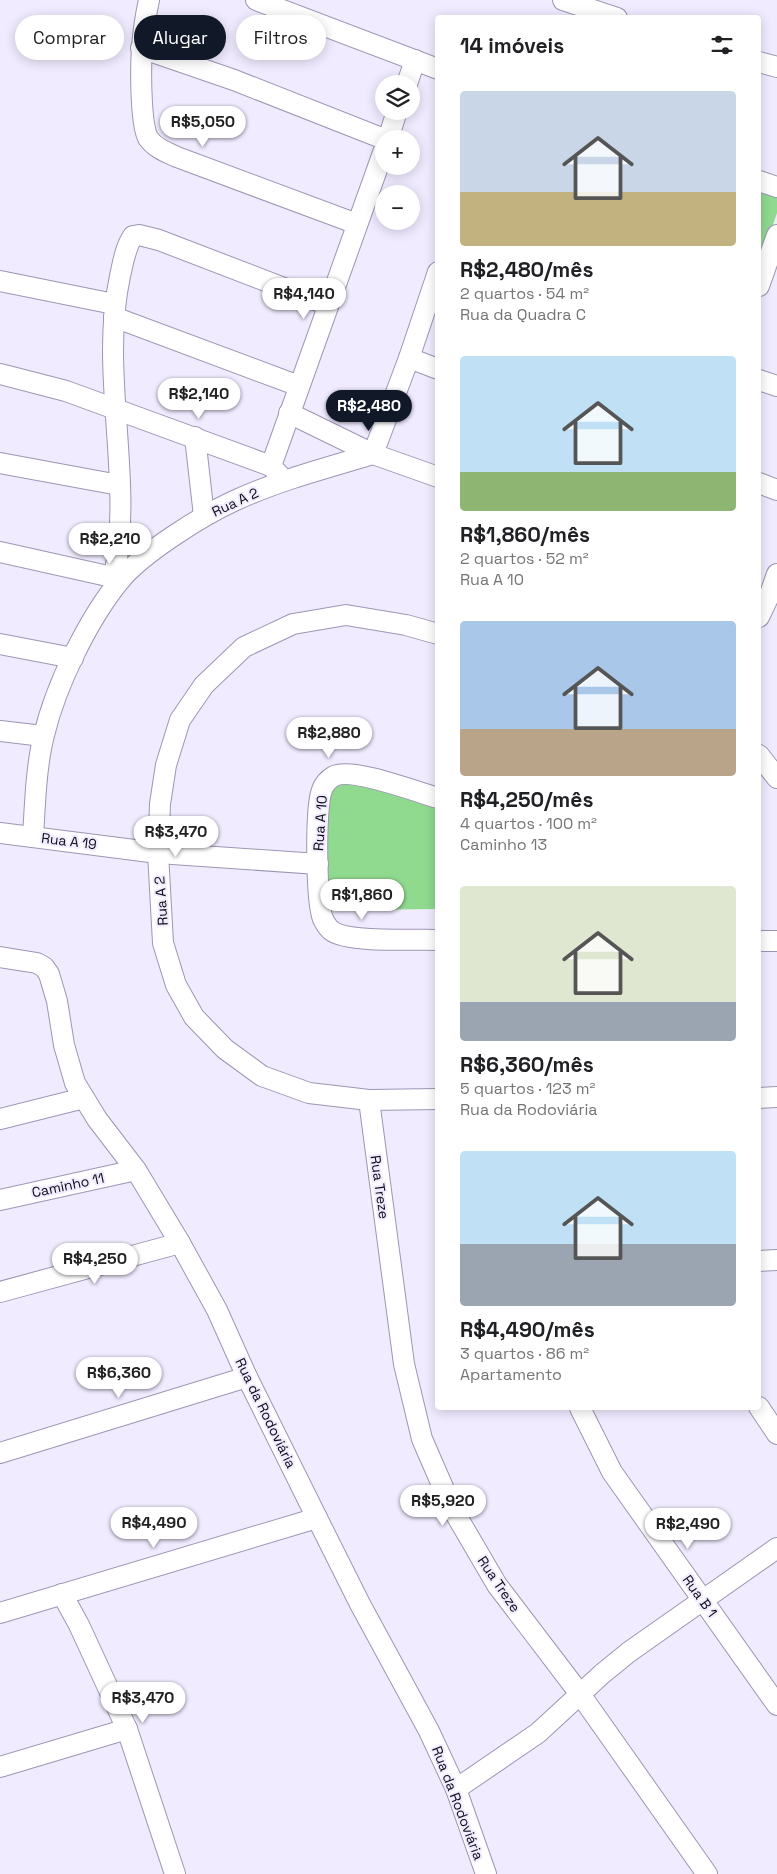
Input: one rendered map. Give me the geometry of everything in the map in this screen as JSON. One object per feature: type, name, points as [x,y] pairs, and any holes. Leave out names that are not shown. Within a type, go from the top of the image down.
[{"type":"street","points":[[146,15],[149,0]]},
{"type":"street","points":[[256,0],[435,68]]},
{"type":"street","points":[[563,0],[607,15]]},
{"type":"street","points":[[141,60],[143,120],[147,136],[155,146],[177,157],[358,224]]},
{"type":"street","points":[[176,60],[234,80],[375,135]]},
{"type":"street","points":[[410,75],[415,60]]},
{"type":"street","points":[[761,63],[777,67]]},
{"type":"street","points":[[0,374],[66,390],[195,437],[278,473],[289,413],[375,175]]},
{"type":"street","points":[[761,182],[777,187]]},
{"type":"street","points":[[0,552],[117,578],[120,485],[114,409],[114,310],[127,249],[133,236],[139,235],[159,240],[328,305]]},
{"type":"street","points":[[761,280],[777,235]]},
{"type":"street","points":[[0,281],[114,310],[299,386]]},
{"type":"street","points":[[373,454],[409,358],[435,281]]},
{"type":"street","points":[[409,358],[435,368]]},
{"type":"street","points":[[761,381],[777,386]]},
{"type":"street","points":[[289,413],[373,454],[435,476]]},
{"type":"street","points":[[195,437],[204,516]]},
{"type":"street","name":"Rua A 2","points":[[33,837],[44,736],[54,700],[73,658],[117,578],[204,516],[235,500],[278,473],[373,454]]},
{"type":"street","points":[[0,464],[120,485]]},
{"type":"street","points":[[761,484],[777,490]]},
{"type":"street","points":[[761,612],[777,574]]},
{"type":"street","name":"Rua A 2","points":[[435,633],[406,625],[346,615],[293,624],[244,647],[204,685],[180,720],[166,765],[160,804],[158,853],[163,943],[176,985],[194,1018],[225,1049],[262,1076],[310,1093],[369,1100],[435,1100]]},
{"type":"street","points":[[0,644],[73,658]]},
{"type":"street","points":[[0,731],[44,736]]},
{"type":"street","points":[[761,758],[777,778]]},
{"type":"street","name":"Rua A 10","points":[[435,797],[368,777],[351,774],[336,775],[328,781],[322,788],[318,802],[318,864],[323,918],[331,931],[342,936],[359,938],[435,940]]},
{"type":"street","name":"Rua A 19","points":[[0,833],[158,853],[318,864]]},
{"type":"street","points":[[761,941],[777,941]]},
{"type":"street","name":"Rua da Rodoviária","points":[[0,957],[36,963],[44,968],[54,986],[69,1065],[75,1083],[136,1170],[180,1243],[217,1310],[247,1377],[360,1604],[398,1671],[429,1732],[456,1790],[481,1872]]},
{"type":"street","points":[[761,1098],[777,1097]]},
{"type":"street","points":[[0,1119],[84,1098]]},
{"type":"street","name":"Rua Treze","points":[[369,1100],[404,1364],[422,1439],[452,1508],[497,1585],[580,1694],[707,1874]]},
{"type":"street","name":"Caminho 11","points":[[0,1200],[136,1170]]},
{"type":"street","points":[[0,1292],[180,1243]]},
{"type":"street","points":[[761,1260],[777,1260]]},
{"type":"street","points":[[0,1453],[247,1377]]},
{"type":"street","points":[[765,1408],[777,1434]]},
{"type":"street","name":"Rua B 1","points":[[581,1410],[612,1472],[777,1705]]},
{"type":"street","points":[[0,1612],[317,1518]]},
{"type":"street","points":[[456,1790],[538,1732],[629,1652],[777,1548]]},
{"type":"street","points":[[62,1594],[79,1625],[127,1729],[175,1874]]},
{"type":"street","points":[[0,1767],[127,1729]]},
{"type":"green space","points":[[761,188],[777,193],[777,213],[761,259]]},
{"type":"green space","points":[[327,777],[435,798],[435,909],[347,910],[331,902],[324,894]]}]
